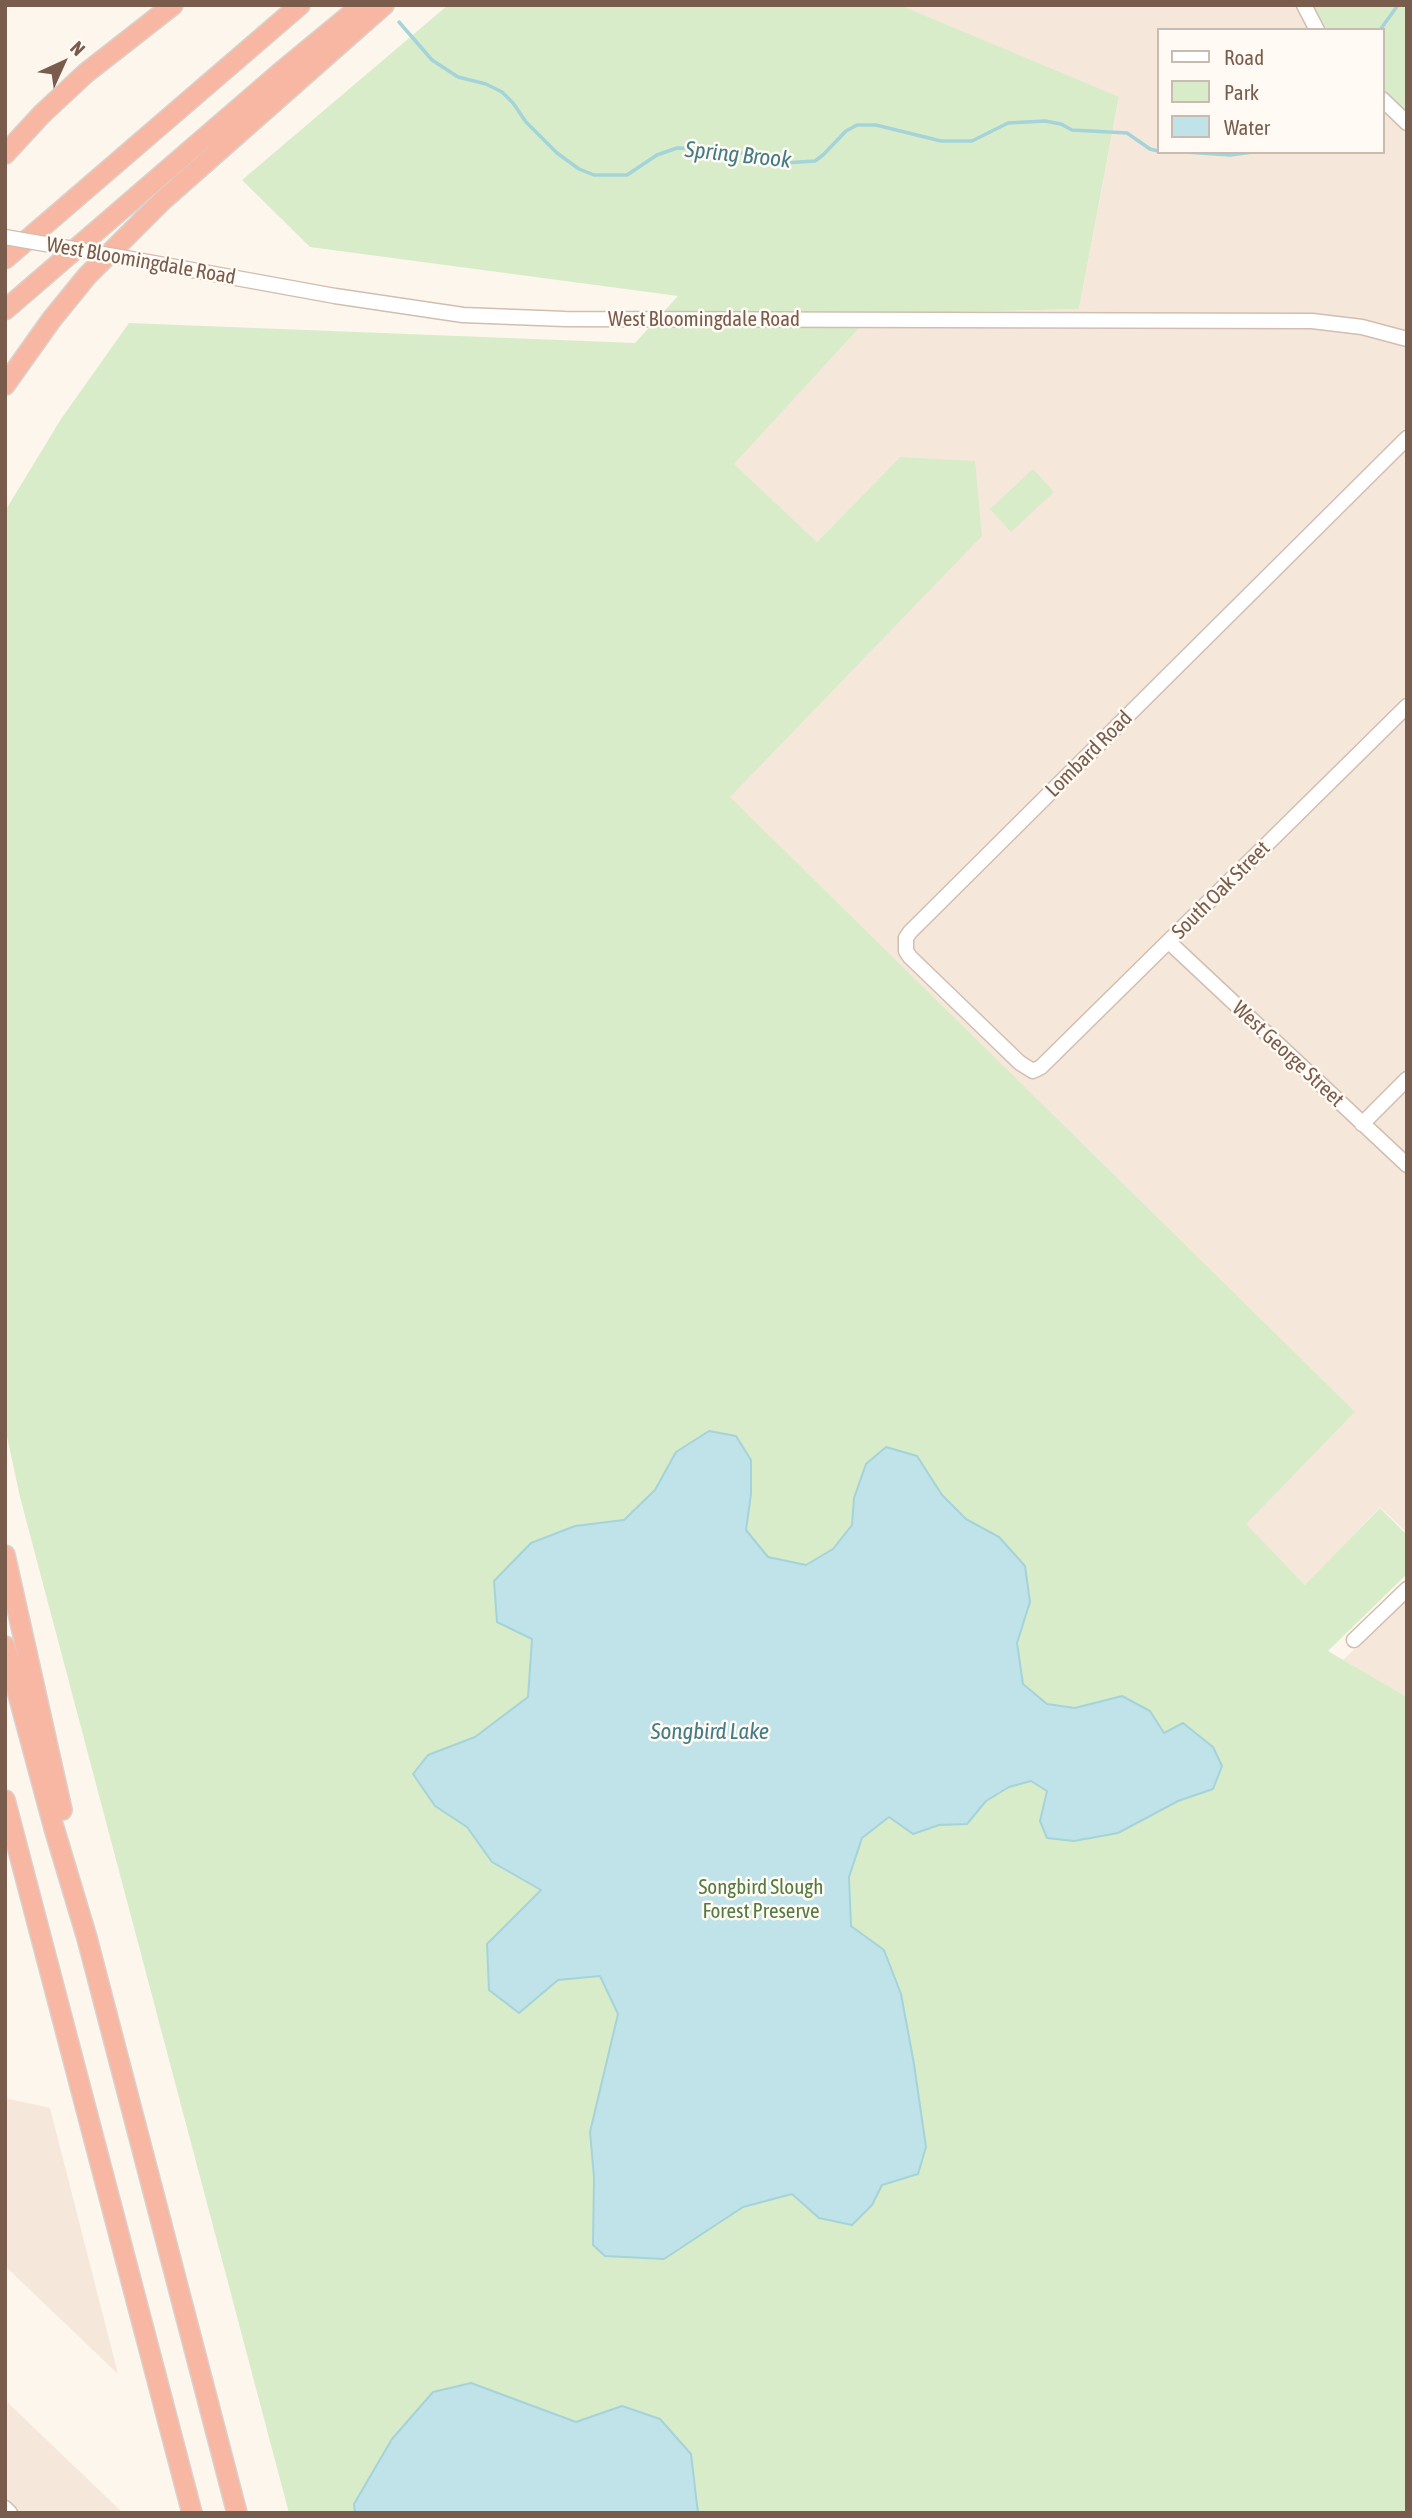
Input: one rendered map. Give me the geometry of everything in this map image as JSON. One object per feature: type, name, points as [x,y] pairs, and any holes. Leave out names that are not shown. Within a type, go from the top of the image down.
[{"type":"highway","points":[[5,154],[42,114],[86,73],[173,5]]},
{"type":"highway","points":[[5,259],[300,5]]},
{"type":"highway","points":[[5,310],[362,5]]},
{"type":"highway","points":[[5,385],[52,319],[106,257],[191,174],[384,5]]},
{"type":"highway","points":[[5,1555],[88,1938]]},
{"type":"highway","points":[[5,1646],[54,1828],[88,1938],[237,2513]]},
{"type":"highway","points":[[5,1800],[192,2513]]},
{"type":"street","points":[[1304,5],[1316,28]]},
{"type":"street","points":[[1384,101],[1407,123]]},
{"type":"street","name":"West Bloomingdale Road","points":[[5,237],[335,296],[459,314],[579,319],[1312,321],[1362,327],[1407,339]]},
{"type":"street","name":"Lombard Road","points":[[1033,1070],[1020,1063],[910,957],[905,945],[906,938],[1407,438]]},
{"type":"street","name":"South Oak Street","points":[[1033,1070],[1046,1063],[1407,706]]},
{"type":"street","name":"West George Street","points":[[1169,942],[1407,1165]]},
{"type":"street","points":[[1362,1124],[1407,1079]]},
{"type":"street","points":[[1354,1640],[1407,1589]]},
{"type":"street","points":[[5,2508],[10,2513]]},
{"type":"shaded area","points":[[900,5],[1312,5],[1326,28],[1156,28],[1156,154],[1384,154],[1384,92],[1407,113],[1407,1533],[1380,1507],[1306,1586],[1245,1524],[1354,1413],[728,796],[900,457],[817,542],[733,464],[872,314],[1079,309],[1119,98]]},
{"type":"shaded area","points":[[1407,1600],[1407,1697],[1343,1660]]},
{"type":"shaded area","points":[[5,2098],[50,2108],[118,2374],[5,2266]]},
{"type":"shaded area","points":[[5,2400],[123,2513],[5,2513]]},
{"type":"green space","name":"Songbird Slough Forest Preserve","points":[[448,5],[900,5],[1119,97],[1079,309],[872,314],[734,464],[817,542],[900,457],[975,461],[982,536],[730,797],[1355,1412],[1246,1524],[1305,1585],[1380,1508],[1407,1535],[1407,1574],[1328,1651],[1407,1697],[1407,2513],[289,2513],[20,1497],[5,1427],[5,511],[61,419],[129,323],[635,343],[678,296],[310,247],[242,180]]},
{"type":"green space","points":[[1312,5],[1407,5],[1407,113],[1384,92],[1384,28],[1326,28]]},
{"type":"green space","points":[[1033,469],[1054,492],[1011,532],[990,509]]},
{"type":"water","name":"Songbird Lake","points":[[709,1431],[736,1436],[751,1460],[751,1494],[746,1530],[768,1557],[806,1565],[833,1549],[852,1525],[854,1498],[866,1464],[886,1447],[917,1456],[942,1495],[966,1519],[999,1537],[1025,1566],[1030,1602],[1017,1643],[1023,1684],[1047,1704],[1075,1708],[1122,1696],[1150,1711],[1164,1733],[1183,1723],[1213,1747],[1222,1766],[1213,1789],[1178,1801],[1118,1833],[1074,1841],[1047,1838],[1040,1821],[1047,1791],[1031,1781],[1009,1787],[986,1801],[967,1824],[939,1825],[913,1834],[889,1817],[862,1838],[849,1877],[851,1926],[884,1950],[901,1994],[926,2147],[918,2174],[882,2185],[872,2205],[852,2225],[819,2218],[792,2194],[743,2207],[664,2259],[605,2256],[593,2245],[594,2177],[590,2132],[618,2014],[600,1976],[558,1980],[519,2013],[489,1990],[487,1944],[541,1890],[492,1862],[467,1827],[435,1806],[413,1774],[428,1755],[475,1737],[528,1697],[532,1639],[497,1622],[494,1581],[531,1543],[575,1526],[624,1520],[655,1490],[676,1452]]},
{"type":"water","points":[[471,2383],[576,2422],[622,2406],[660,2419],[691,2454],[698,2513],[355,2513],[354,2504],[392,2439],[433,2392]]},
{"type":"waterway","name":"Spring Brook","points":[[1381,28],[1398,5]]},
{"type":"waterway","name":"Spring Brook","points":[[399,22],[432,60],[458,77],[486,84],[502,92],[526,122],[557,153],[579,169],[594,175],[627,175],[657,155],[677,148],[724,149],[784,163],[815,161],[846,131],[857,125],[876,125],[941,141],[972,141],[1008,123],[1045,121],[1061,124],[1072,130],[1127,133],[1156,150]]},
{"type":"waterway","name":"Spring Brook","points":[[1215,154],[1238,154]]}]
